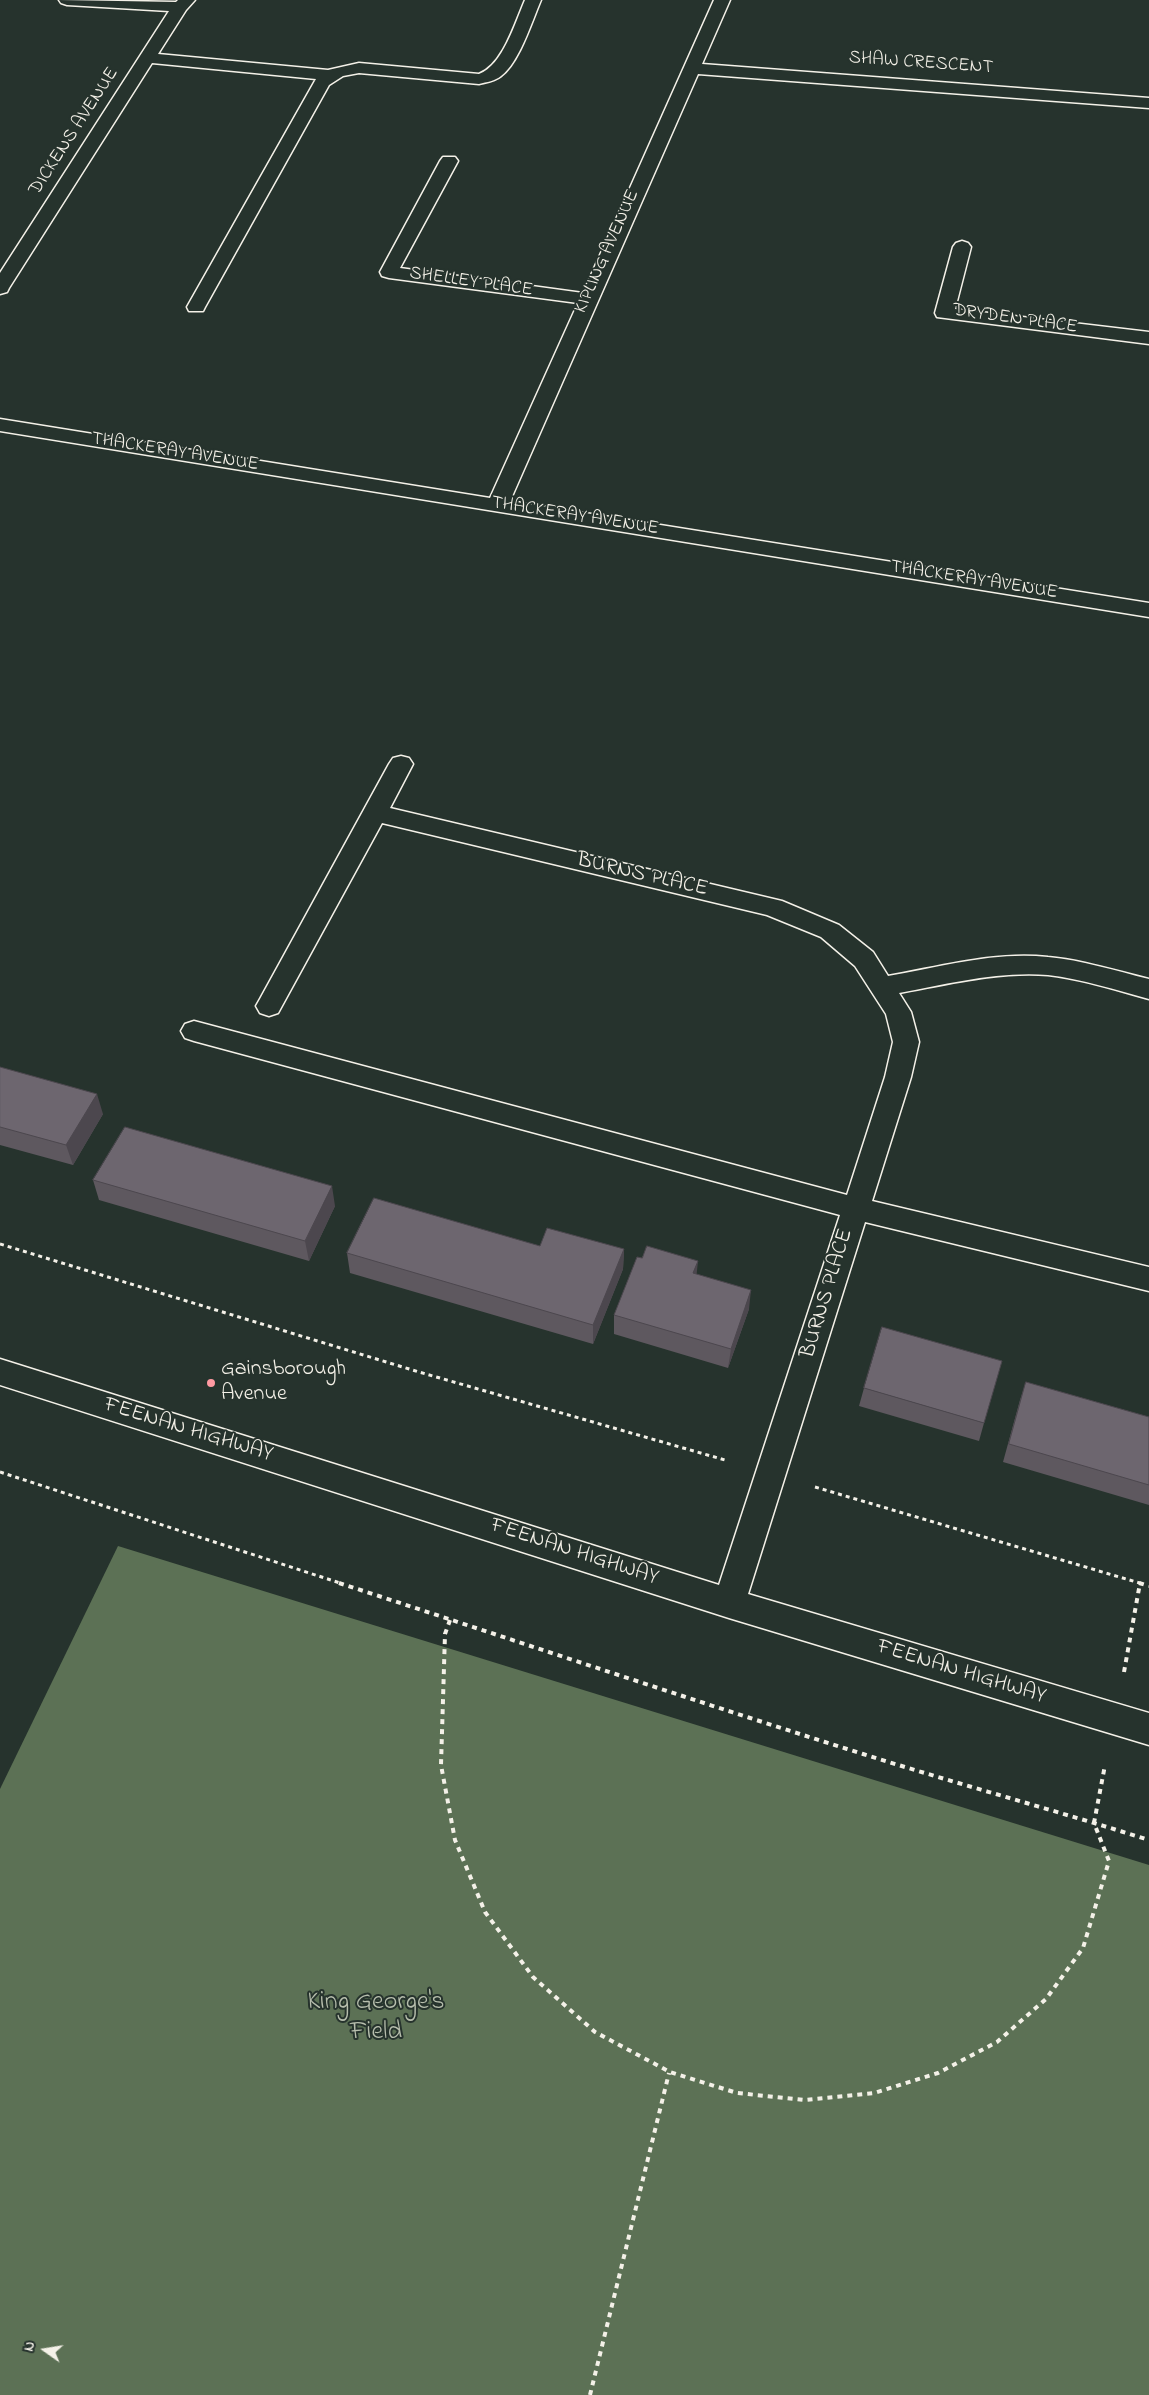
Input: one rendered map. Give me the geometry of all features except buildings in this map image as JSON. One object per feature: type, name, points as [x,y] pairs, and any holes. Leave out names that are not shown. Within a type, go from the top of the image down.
[{"type":"street","points":[[67,0],[184,3]]},
{"type":"street","points":[[148,58],[328,75],[341,70],[359,68],[479,79],[499,71],[505,62],[533,0]]},
{"type":"street","name":"KIPLING AVENUE","points":[[498,504],[587,299],[722,0]]},
{"type":"street","name":"DICKENS AVENUE","points":[[0,288],[184,3]]},
{"type":"street","name":"SHAW CRESCENT","points":[[690,68],[1149,103]]},
{"type":"street","points":[[196,307],[319,86],[328,75]]},
{"type":"street","name":"SHELLEY PLACE","points":[[449,161],[389,272],[587,299]]},
{"type":"street","name":"DRYDEN PLACE","points":[[962,247],[944,313],[1149,338]]},
{"type":"street","name":"THACKERAY AVENUE","points":[[0,425],[1149,610]]},
{"type":"street","points":[[269,1006],[376,814],[401,764]]},
{"type":"street","name":"BURNS PLACE","points":[[376,814],[773,907],[830,931],[864,959],[898,1012],[906,1042],[898,1077],[729,1603]]},
{"type":"street","points":[[883,986],[989,968],[1035,965],[1078,972],[1149,989]]},
{"type":"street","points":[[194,1031],[855,1208],[1149,1278]]},
{"type":"street","name":"FEENAN HIGHWAY","points":[[0,1372],[729,1603],[1149,1729]]},
{"type":"path","points":[[0,1244],[419,1372],[734,1463]]},
{"type":"path","points":[[0,1472],[450,1620],[997,1796],[1149,1840]]},
{"type":"path","points":[[805,1484],[1149,1586]]},
{"type":"path","points":[[1123,1678],[1140,1583]]},
{"type":"path","points":[[450,1620],[445,1634],[441,1765],[455,1840],[485,1912],[533,1977],[595,2032],[670,2072],[736,2093],[805,2100],[874,2094],[938,2074],[997,2042],[1046,2000],[1083,1948],[1109,1861],[1094,1823],[1106,1762]]},
{"type":"path","points":[[590,2395],[670,2072]]},
{"type":"green space","name":"King George's Field","points":[[118,1546],[1149,1865],[1149,2395],[0,2395],[0,1789]]},
{"type":"place","name":"Gainsborough Avenue","points":[[211,1383]]}]
